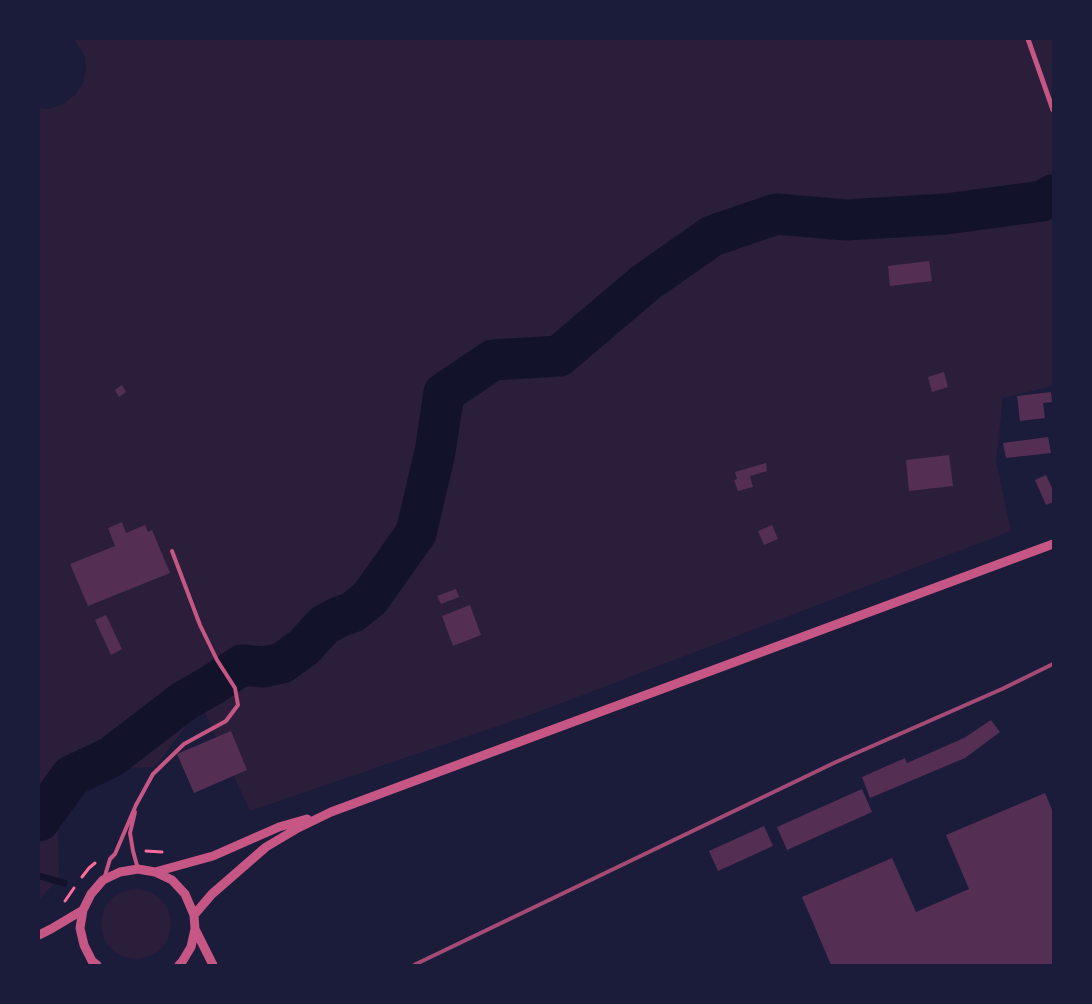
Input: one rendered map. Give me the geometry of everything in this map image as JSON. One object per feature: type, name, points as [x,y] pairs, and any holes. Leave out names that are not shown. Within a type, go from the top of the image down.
[{"type":"street","points":[[1028,39],[1053,110]]},
{"type":"street","points":[[155,872],[213,856],[278,827],[331,812],[1053,544]]},
{"type":"street","points":[[194,915],[212,894],[266,848],[298,828],[331,812]]},
{"type":"street","points":[[97,965],[92,961],[84,945],[80,928],[83,910],[91,894],[103,880],[120,872],[138,869],[155,872],[172,880],[185,894],[194,915],[195,930],[191,947],[178,965]]},
{"type":"street","points":[[39,935],[83,910]]},
{"type":"street","points":[[195,930],[213,965]]},
{"type":"lane","points":[[103,880],[110,860],[153,774],[184,744],[226,721],[238,705],[235,688],[217,660],[200,625],[172,551]]},
{"type":"lane","points":[[136,805],[130,833],[138,869]]},
{"type":"shaded area","points":[[74,39],[1053,39],[1053,386],[1003,398],[996,461],[1011,531],[536,713],[250,811],[203,709],[197,712],[155,767],[106,769],[76,780],[58,812],[59,878],[39,900],[39,108],[47,109],[65,103],[77,93],[84,80],[86,70],[85,57]]},
{"type":"shaded area","points":[[136,889],[155,895],[165,905],[171,924],[165,943],[155,953],[136,959],[117,953],[107,943],[101,924],[107,905],[117,895]]},
{"type":"building","points":[[929,261],[932,281],[890,286],[888,266]]},
{"type":"building","points":[[944,372],[948,387],[932,392],[928,377]]},
{"type":"building","points":[[122,385],[126,392],[119,397],[115,390]]},
{"type":"building","points":[[1051,392],[1052,402],[1043,403],[1045,418],[1020,421],[1017,396]]},
{"type":"building","points":[[1048,437],[1051,453],[1006,458],[1003,443]]},
{"type":"building","points":[[949,455],[953,486],[909,491],[906,460]]},
{"type":"building","points":[[766,463],[767,471],[750,476],[753,487],[738,491],[734,480],[737,479],[735,472]]},
{"type":"building","points":[[1046,475],[1053,490],[1053,502],[1046,505],[1035,480]]},
{"type":"building","points":[[122,522],[126,533],[145,525],[148,532],[152,530],[170,573],[88,606],[70,564],[115,546],[108,528]]},
{"type":"building","points":[[772,525],[778,539],[764,545],[758,531]]},
{"type":"building","points":[[456,589],[459,597],[441,604],[437,596]]},
{"type":"building","points":[[470,605],[481,635],[453,646],[442,616]]},
{"type":"building","points":[[106,615],[122,649],[111,655],[95,620]]},
{"type":"building","points":[[991,720],[1000,732],[965,758],[870,798],[862,777],[905,758],[907,763],[964,738]]},
{"type":"building","points":[[231,731],[247,770],[194,793],[177,754]]},
{"type":"building","points":[[862,789],[872,812],[787,850],[777,827]]},
{"type":"building","points":[[1045,793],[1053,812],[1053,965],[831,965],[802,897],[892,858],[916,912],[969,889],[946,835]]},
{"type":"building","points":[[764,826],[773,846],[718,871],[709,851]]},
{"type":"waterway","points":[[39,821],[71,776],[111,757],[184,701],[242,665],[263,667],[282,663],[304,647],[324,625],[353,612],[370,598],[416,533],[435,452],[444,393],[493,360],[559,356],[645,283],[712,236],[776,214],[846,220],[946,214],[1042,201],[1053,195]]},
{"type":"waterway","points":[[39,876],[64,883]]},
{"type":"railway","points":[[414,965],[836,762],[1002,689],[1053,664]]}]
